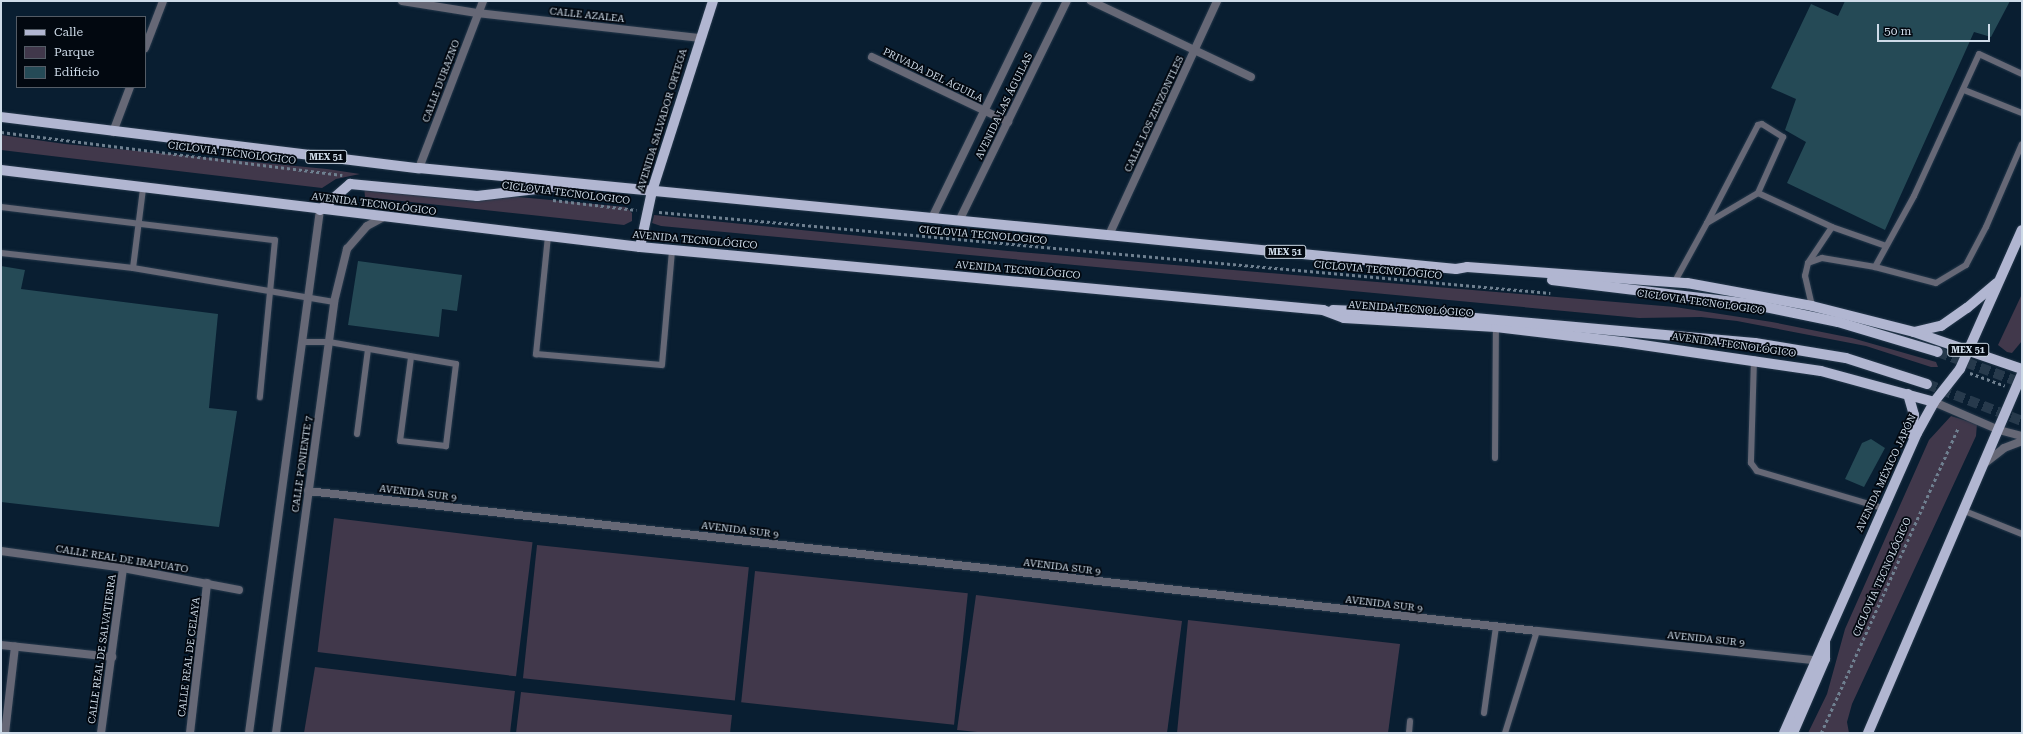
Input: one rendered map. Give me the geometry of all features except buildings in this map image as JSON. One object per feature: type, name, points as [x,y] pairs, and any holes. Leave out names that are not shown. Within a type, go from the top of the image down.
[{"type":"main road","name":"AVENIDA SALVADOR ORTEGA","points":[[640,247],[652,191],[699,38],[713,1]]},
{"type":"main road","name":"MEX 51","points":[[1,117],[113,132],[419,168],[1456,269],[1467,267],[1674,283],[1812,306],[1914,332],[2022,369]]},
{"type":"main road","name":"AVENIDA TECNOLÓGICO","points":[[1,170],[143,189],[640,247],[1323,310],[1344,318],[1496,327],[1754,359],[1821,371],[1866,385],[1908,394],[1934,402]]},
{"type":"main road","points":[[320,210],[350,184],[477,196],[582,184]]},
{"type":"main road","name":"AVENIDA MÉXICO JAPÓN","points":[[1784,733],[1825,637],[1908,452],[1934,402],[1960,369],[2022,230]]},
{"type":"main road","points":[[1456,269],[1750,304],[1838,322],[1938,352]]},
{"type":"main road","points":[[1914,332],[1941,326],[1967,308],[2000,281]]},
{"type":"main road","points":[[1323,310],[1430,314],[1755,343],[1846,358],[1927,384]]},
{"type":"main road","points":[[1868,733],[1962,510],[1999,430],[2022,373]]},
{"type":"main road","points":[[1908,394],[1914,414],[1914,428],[1908,452]]},
{"type":"main road","points":[[1793,733],[1825,659],[1825,637]]},
{"type":"street","points":[[146,45],[163,1]]},
{"type":"street","name":"CALLE AZALEA","points":[[402,1],[477,13],[699,38]]},
{"type":"street","name":"CALLE DURAZNO","points":[[419,168],[477,13],[483,1]]},
{"type":"street","name":"AVENIDA LAS ÁGUILAS","points":[[932,218],[1038,1]]},
{"type":"street","name":"AVENIDA LAS ÁGUILAS","points":[[959,221],[1067,1]]},
{"type":"street","points":[[1091,1],[1251,77]]},
{"type":"street","name":"CALLE LOS ZENZONTLES","points":[[1109,235],[1217,1]]},
{"type":"street","name":"PRIVADA DEL ÁGUILA","points":[[872,57],[1008,122]]},
{"type":"street","points":[[113,132],[130,88]]},
{"type":"street","name":"CALLE PONIENTE 7","points":[[249,733],[320,210]]},
{"type":"street","name":"CALLE PONIENTE 7","points":[[276,733],[334,302],[347,249],[367,226],[384,217]]},
{"type":"street","name":"AVENIDA TECNOLÓGICO","points":[[1934,402],[1999,430],[2022,436]]},
{"type":"street","points":[[1981,468],[1991,456],[2022,441]]},
{"type":"street","name":"AVENIDA SUR 9","points":[[308,491],[1496,627],[1815,660]]},
{"type":"street","name":"CALLE REAL DE IRAPUATO","points":[[1,551],[123,568],[239,590]]},
{"type":"street","name":"CALLE REAL DE SALVATIERRA","points":[[101,733],[123,568]]},
{"type":"street","name":"CALLE REAL DE CELAYA","points":[[190,733],[208,583]]},
{"type":"street","points":[[1,645],[112,657]]},
{"type":"street","points":[[4,733],[15,647]]},
{"type":"lane","points":[[1875,267],[1914,196],[1964,90],[1979,54],[2022,74]]},
{"type":"lane","points":[[1964,90],[2022,113]]},
{"type":"lane","points":[[1674,283],[1758,125],[1762,124],[1783,137],[1758,193],[1707,223]]},
{"type":"lane","points":[[1808,263],[1822,258],[1875,267],[1936,283],[1966,264],[1986,227],[2022,144]]},
{"type":"lane","points":[[133,268],[143,189]]},
{"type":"lane","points":[[1758,193],[1832,227],[1886,246]]},
{"type":"lane","points":[[1,207],[275,240],[260,397]]},
{"type":"lane","points":[[1812,306],[1805,276],[1808,263],[1832,227]]},
{"type":"lane","points":[[548,236],[536,354],[662,365],[672,250]]},
{"type":"lane","points":[[1,253],[133,268],[270,289],[308,299],[334,302]]},
{"type":"lane","points":[[1495,458],[1496,327]]},
{"type":"lane","points":[[302,342],[329,342],[456,364],[446,446],[400,441],[411,357]]},
{"type":"lane","points":[[357,434],[368,349]]},
{"type":"lane","points":[[1754,359],[1751,463],[1757,471],[1883,508]]},
{"type":"lane","points":[[1962,510],[2022,534]]},
{"type":"lane","points":[[1484,713],[1496,627]]},
{"type":"lane","points":[[1505,733],[1537,631]]},
{"type":"lane","points":[[1409,733],[1410,721]]},
{"type":"path","name":"CICLOVIA TECNOLOGICO","points":[[1,132],[345,175]]},
{"type":"path","name":"CICLOVIA TECNOLOGICO","points":[[551,200],[872,233],[1554,294]]},
{"type":"path","points":[[1960,369],[2015,390]]},
{"type":"path","name":"CICLOVÍA TECNOLÓGICO","points":[[1821,733],[1958,428]]},
{"type":"green space","points":[[1,135],[65,144],[327,169],[360,174],[336,179],[322,188],[1,150]]},
{"type":"green space","points":[[364,186],[508,196],[626,207],[632,213],[632,221],[624,225],[365,197]]},
{"type":"green space","points":[[654,215],[1008,251],[1675,307],[1772,322],[1852,338],[1936,362],[1938,367],[1931,367],[1866,346],[1737,321],[1701,317],[1639,318],[661,226],[652,223]]},
{"type":"green space","points":[[2022,294],[2022,341],[2012,353],[2007,352],[1998,345]]},
{"type":"green space","points":[[1951,416],[1977,424],[1976,436],[1852,704],[1847,722],[1849,733],[1808,733],[1827,694],[1845,629],[1929,440]]},
{"type":"green space","points":[[334,518],[533,542],[516,676],[318,652]]},
{"type":"green space","points":[[537,545],[749,567],[735,701],[523,678]]},
{"type":"green space","points":[[755,571],[968,593],[954,725],[741,702]]},
{"type":"green space","points":[[976,595],[1182,621],[1167,733],[987,733],[957,730]]},
{"type":"green space","points":[[1188,620],[1400,644],[1388,733],[1177,733]]},
{"type":"green space","points":[[315,667],[515,691],[510,733],[304,733]]},
{"type":"green space","points":[[521,692],[732,715],[730,733],[516,733]]},
{"type":"tunnel","points":[[1938,352],[2022,383]]},
{"type":"tunnel","points":[[1927,384],[2022,421]]}]
